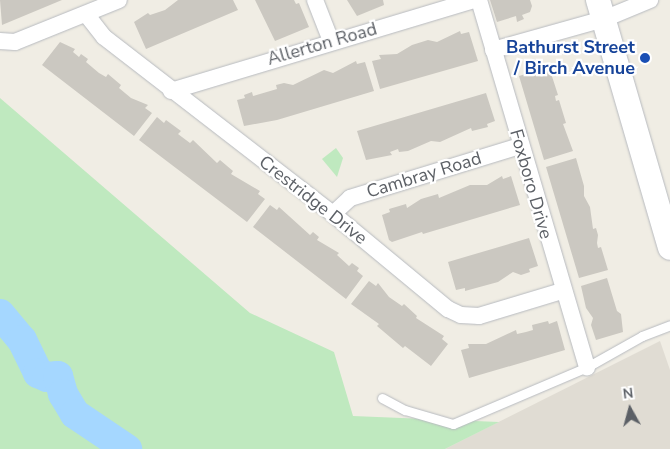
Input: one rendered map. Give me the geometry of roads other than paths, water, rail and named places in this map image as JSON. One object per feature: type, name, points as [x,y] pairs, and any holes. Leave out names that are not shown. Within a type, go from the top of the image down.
[{"type":"main road","points":[[601,10],[664,206],[670,248]]},
{"type":"street","points":[[0,41],[15,42],[119,0]]},
{"type":"street","points":[[315,0],[331,41]]},
{"type":"street","name":"Allerton Road","points":[[171,91],[331,41],[474,0]]},
{"type":"street","name":"Foxboro Drive","points":[[479,0],[562,291],[586,367]]},
{"type":"street","points":[[493,50],[601,10],[650,0]]},
{"type":"street","name":"Crestridge Drive","points":[[86,14],[104,37],[171,91],[333,214],[445,308],[458,314],[479,316],[562,291]]},
{"type":"street","name":"Cambray Road","points":[[333,214],[350,198],[520,146]]},
{"type":"lane","points":[[382,398],[405,410],[453,424],[586,367],[642,336],[670,326]]},
{"type":"waterway","points":[[0,314],[22,340],[38,373],[47,377],[58,376],[63,394],[75,414],[127,449]]},
{"type":"place","name":"Bathurst Street / Birch Avenue","points":[[645,58]]}]
